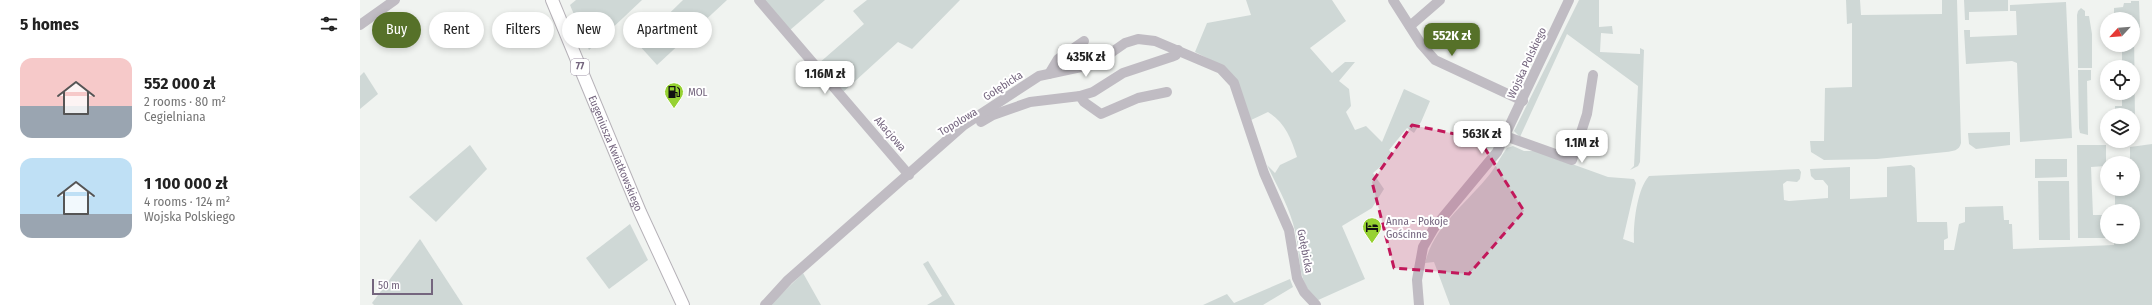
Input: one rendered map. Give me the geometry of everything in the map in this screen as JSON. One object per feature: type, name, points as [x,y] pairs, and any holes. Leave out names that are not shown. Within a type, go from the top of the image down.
[{"type":"main road","name":"Eugeniusza Kwiatkowskiego","points":[[552,0],[640,212],[683,305]]},
{"type":"street","points":[[360,24],[395,0]]},
{"type":"street","name":"Akacjowa","points":[[759,0],[909,175]]},
{"type":"street","points":[[1393,0],[1428,53],[1435,60],[1523,101]]},
{"type":"street","points":[[1410,26],[1440,0]]},
{"type":"street","name":"Wojska Polskiego","points":[[1419,305],[1417,280],[1423,247],[1434,228],[1490,162],[1523,101],[1569,0]]},
{"type":"street","name":"Gołębicka","points":[[765,305],[788,280],[964,125],[1039,76],[1095,64],[1125,43],[1138,39],[1155,41],[1221,68],[1234,83],[1264,173],[1289,230],[1297,278],[1304,292],[1316,305]]},
{"type":"street","points":[[1049,74],[1058,59],[1084,41]]},
{"type":"street","name":"Topolowa","points":[[940,146],[993,115],[1030,102],[1080,96],[1093,92],[1123,73],[1176,55],[1178,50]]},
{"type":"street","points":[[1505,136],[1572,160],[1587,114],[1593,75]]},
{"type":"street","points":[[1080,96],[1084,102],[1101,114],[1138,98],[1167,92]]},
{"type":"highlighted area","points":[[1412,125],[1479,139],[1524,211],[1469,274],[1394,268],[1372,182]]},
{"type":"shaded area","points":[[576,0],[642,0],[629,12],[623,12],[623,18],[615,25],[615,12],[573,12],[570,5]]},
{"type":"shaded area","points":[[683,0],[727,0],[712,14],[712,12],[671,12]]},
{"type":"shaded area","points":[[764,0],[825,0],[790,30]]},
{"type":"shaded area","points":[[867,0],[960,0],[912,49],[898,42],[842,93],[818,64],[864,24],[853,11]]},
{"type":"shaded area","points":[[1246,0],[1332,0],[1346,21],[1310,48],[1332,73],[1345,62],[1355,62],[1339,81],[1349,89],[1351,106],[1346,112],[1355,130],[1366,126],[1382,142],[1404,89],[1430,101],[1421,122],[1414,133],[1407,128],[1389,150],[1394,155],[1373,173],[1384,189],[1372,208],[1342,226],[1365,279],[1316,301],[1309,291],[1302,275],[1293,222],[1283,197],[1267,165],[1275,173],[1280,165],[1297,157],[1290,137],[1279,121],[1268,112],[1249,121],[1238,85],[1234,78],[1228,71],[1210,59],[1195,52],[1207,23],[1251,15]]},
{"type":"shaded area","points":[[1579,0],[1599,0],[1599,27],[1612,26],[1613,34],[1601,33],[1600,52],[1640,54],[1640,48],[1644,50],[1640,162],[1638,166],[1630,170],[1634,166],[1638,86],[1567,34],[1520,137],[1514,131]]},
{"type":"shaded area","points":[[1846,0],[1860,0],[1861,15],[1942,14],[1942,0],[1957,0],[1961,143],[1957,149],[1946,152],[1877,159],[1824,160],[1811,152],[1810,141],[1824,141],[1825,88],[1852,87],[1852,23],[1847,24]]},
{"type":"shaded area","points":[[1964,0],[2008,0],[2008,11],[1969,12],[1969,20],[1965,20]]},
{"type":"shaded area","points":[[2131,1],[2139,1],[2139,12],[2114,12],[2114,8],[2123,7],[2124,3],[2131,3]]},
{"type":"shaded area","points":[[2066,2],[2072,138],[2020,142],[2017,63],[2012,61],[1966,64],[1964,30],[1970,30],[1970,37],[2017,35],[2016,11],[2010,11],[2010,5]]},
{"type":"shaded area","points":[[2081,8],[2085,11],[2085,16],[2089,16],[2092,34],[2092,68],[2078,68],[2077,15]]},
{"type":"shaded area","points":[[642,48],[675,48],[657,65]]},
{"type":"shaded area","points":[[2122,52],[2134,52],[2134,60],[2122,60]]},
{"type":"shaded area","points":[[2078,70],[2091,70],[2091,80],[2087,81],[2088,135],[2080,133],[2079,128]]},
{"type":"shaded area","points":[[364,72],[378,94],[360,109],[360,76]]},
{"type":"shaded area","points":[[2122,100],[2135,100],[2135,108],[2115,108],[2115,106],[2122,106]]},
{"type":"shaded area","points":[[2010,132],[2010,145],[1976,149],[1969,144],[1968,133]]},
{"type":"shaded area","points":[[2152,144],[2152,305],[1450,305],[1434,262],[1425,263],[1429,250],[1443,226],[1481,185],[1507,148],[1513,146],[1524,151],[1536,151],[1608,177],[1634,179],[1636,183],[1623,239],[1634,243],[1635,217],[1641,189],[1649,176],[1799,169],[1801,172],[1800,179],[1797,182],[1787,181],[1783,184],[1784,200],[1789,201],[1828,198],[1828,186],[1823,180],[1815,180],[1811,176],[1810,169],[1850,167],[1850,199],[1887,197],[1887,167],[1911,165],[1915,168],[1917,222],[1947,222],[1948,238],[1944,240],[1944,250],[1954,250],[1959,224],[1965,222],[1965,207],[2003,206],[2004,220],[2009,220],[2009,224],[2012,224],[2013,249],[2140,244],[2140,204],[2115,204],[2115,196],[2140,196],[2140,156],[2130,156],[2130,148],[2140,148],[2140,146]]},
{"type":"shaded area","points":[[470,145],[487,169],[436,222],[409,197]]},
{"type":"shaded area","points":[[2077,145],[2100,145],[2100,148],[2106,148],[2106,156],[2100,156],[2100,166],[2091,167],[2093,215],[2100,215],[2100,238],[2078,238]]},
{"type":"shaded area","points":[[2035,159],[2067,159],[2067,177],[2035,178]]},
{"type":"shaded area","points":[[2038,181],[2069,181],[2070,240],[2039,240]]},
{"type":"shaded area","points":[[630,224],[648,260],[609,289],[586,258]]},
{"type":"shaded area","points":[[420,239],[463,305],[374,305],[372,303]]},
{"type":"shaded area","points":[[928,261],[955,305],[927,305],[942,296],[923,264]]},
{"type":"shaded area","points":[[803,273],[821,305],[770,305]]},
{"type":"shaded area","points":[[1290,279],[1293,287],[1263,305],[1203,305],[1227,294],[1234,303]]},
{"type":"place","name":"MOL","points":[[674,109]]},
{"type":"place","name":"Anna - Pokoje Gościnne","points":[[1372,244]]}]
